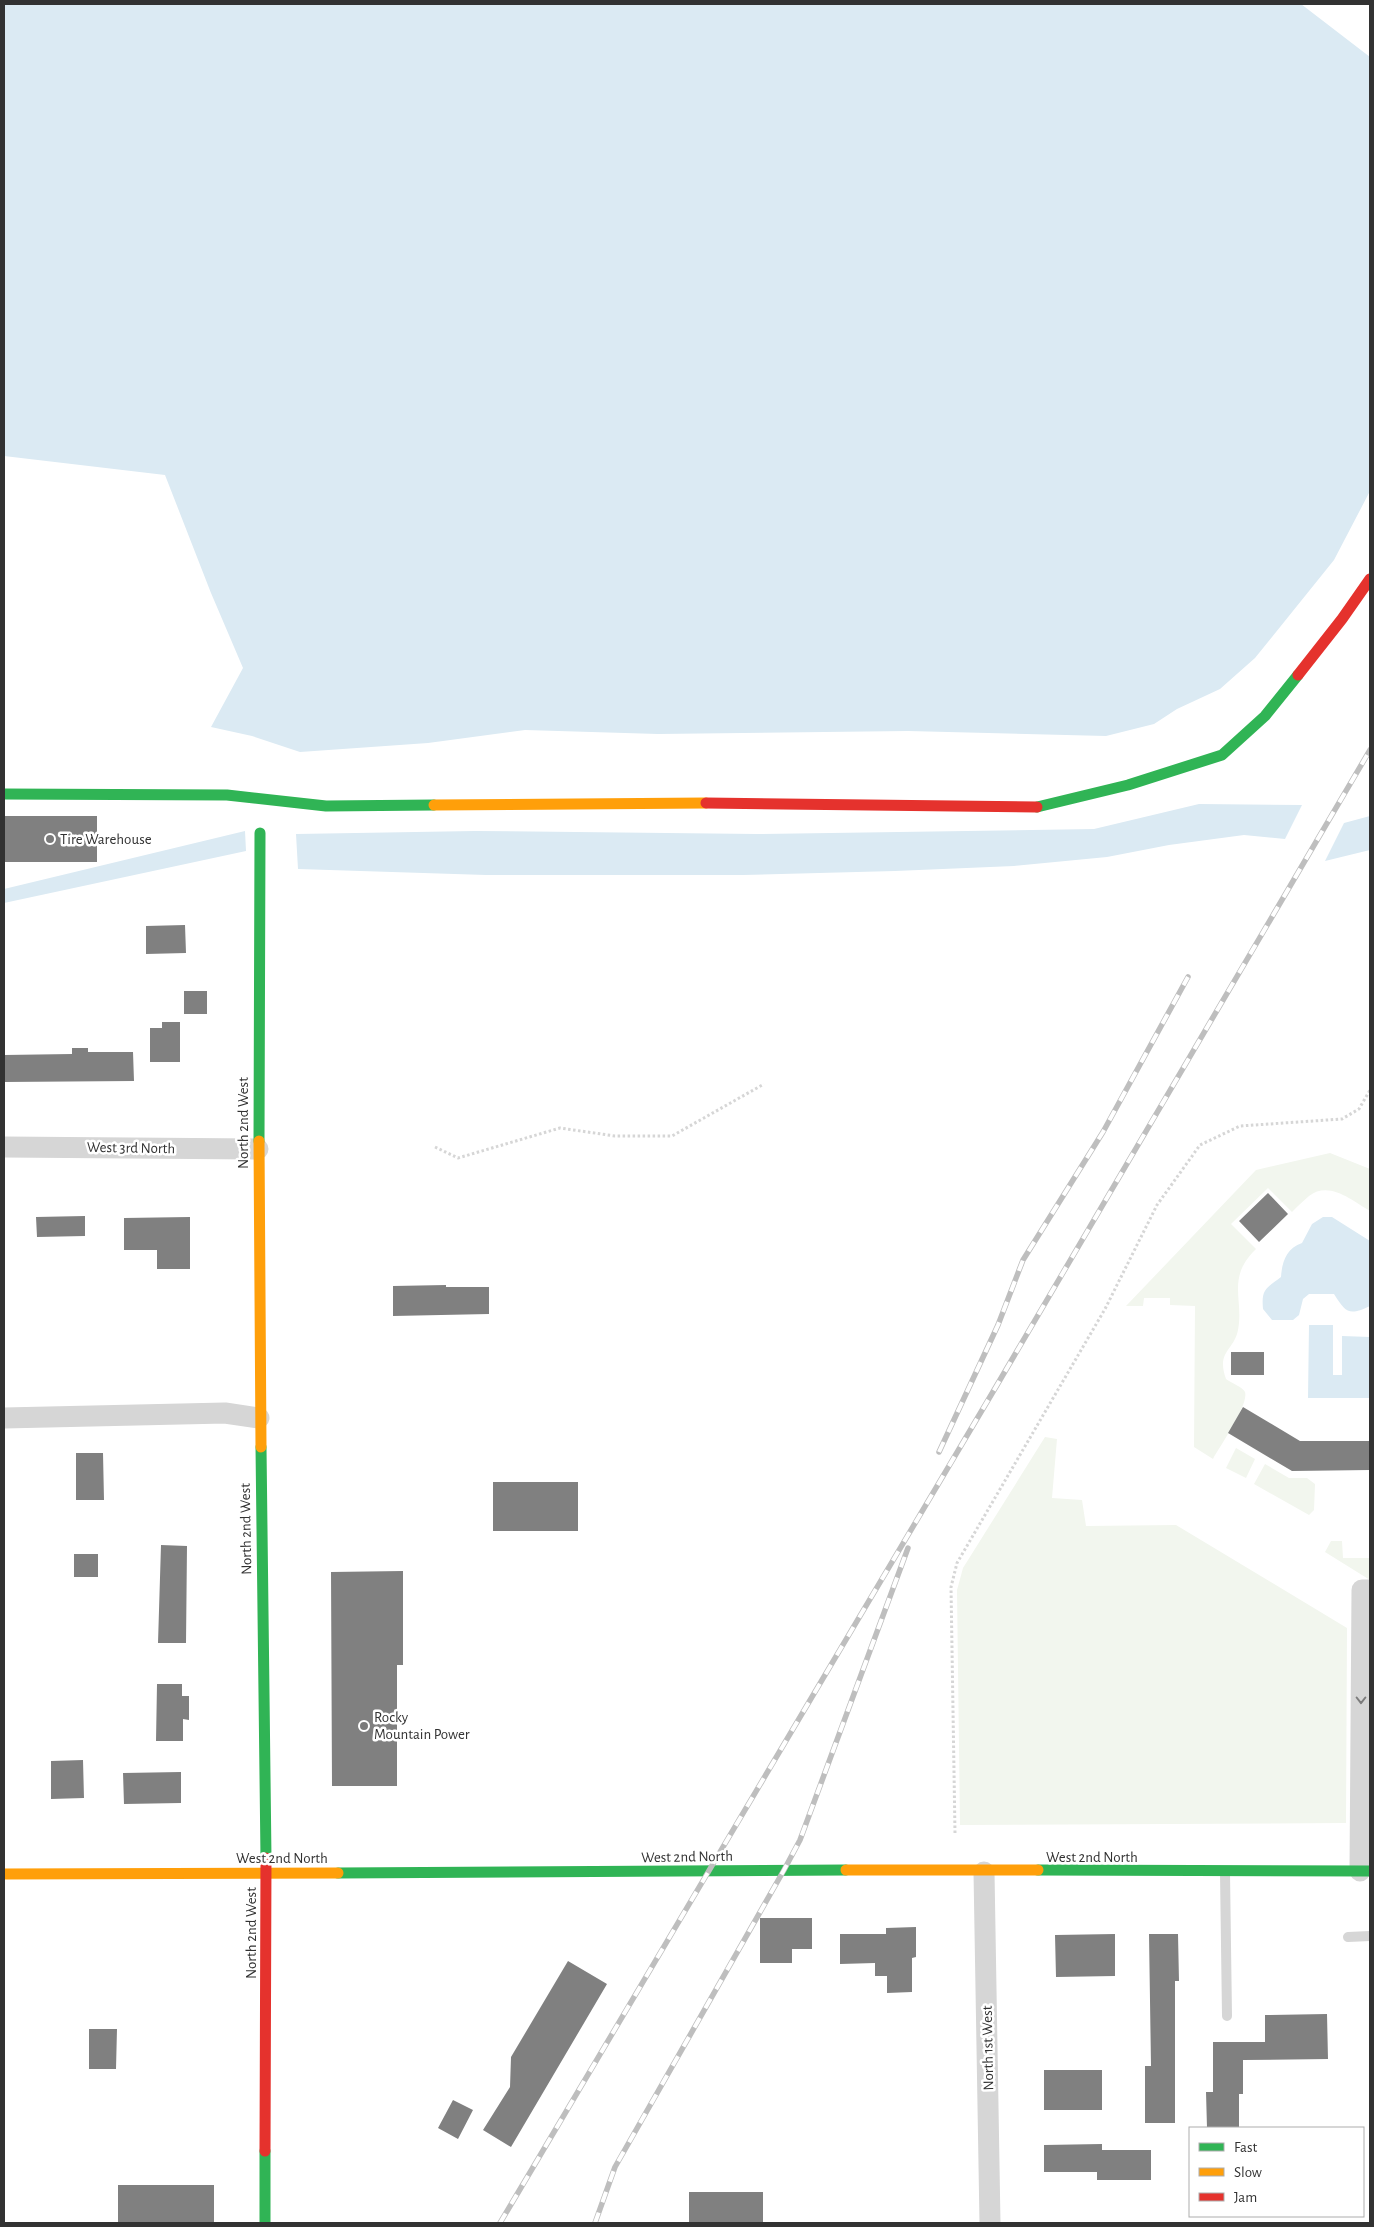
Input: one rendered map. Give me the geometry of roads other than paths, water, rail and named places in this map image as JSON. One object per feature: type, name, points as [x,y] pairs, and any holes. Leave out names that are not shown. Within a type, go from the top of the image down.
[{"type":"street","points":[[4,794],[227,794],[326,806],[687,802],[1038,807],[1128,784],[1222,755],[1265,716],[1342,619],[1370,579]]},
{"type":"street","name":"North 2nd West","points":[[260,833],[258,1149],[259,1418],[266,1873],[265,2223]]},
{"type":"street","name":"West 3rd North","points":[[4,1147],[258,1149]]},
{"type":"street","points":[[4,1418],[225,1413],[259,1418]]},
{"type":"street","points":[[1365,1871],[1362,1590],[1370,1590]]},
{"type":"street","name":"West 2nd North","points":[[4,1874],[589,1873],[784,1870],[984,1872],[1365,1871]]},
{"type":"street","name":"North 1st West","points":[[984,1872],[990,2223]]},
{"type":"lane","points":[[1225,1872],[1227,2016]]},
{"type":"lane","points":[[1348,1937],[1370,1936]]},
{"type":"railway","points":[[500,2223],[997,1385],[1370,750]]},
{"type":"railway","points":[[939,1452],[998,1325],[1023,1260],[1103,1132],[1188,977]]},
{"type":"railway","points":[[595,2223],[615,2167],[800,1840],[908,1548]]},
{"type":"place","name":"Tire Warehouse","points":[[50,839]]},
{"type":"place","name":"Rocky Mountain Power","points":[[364,1726]]}]
